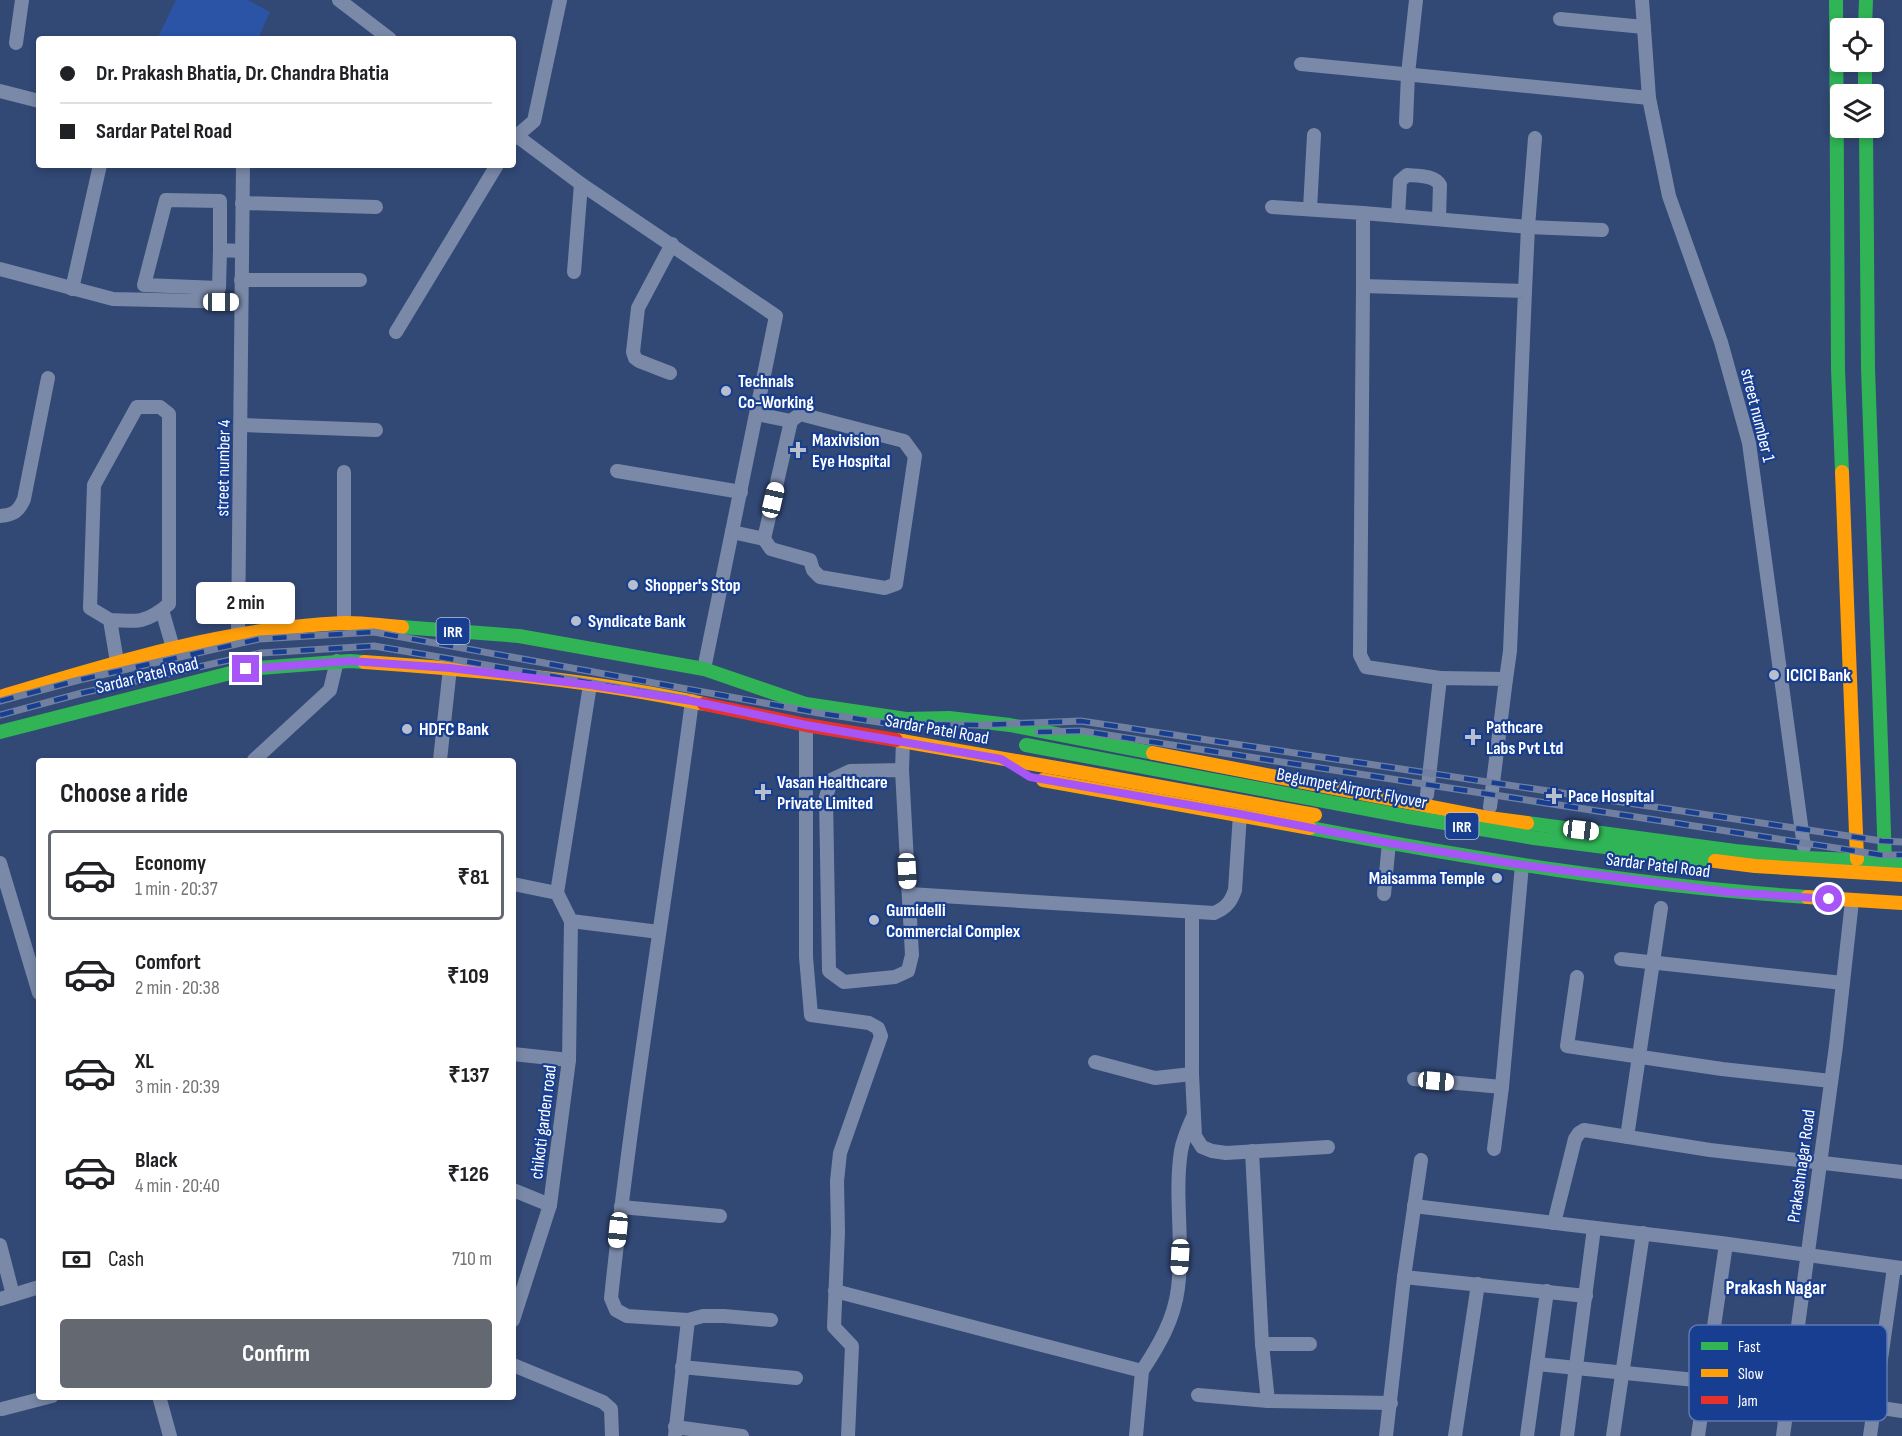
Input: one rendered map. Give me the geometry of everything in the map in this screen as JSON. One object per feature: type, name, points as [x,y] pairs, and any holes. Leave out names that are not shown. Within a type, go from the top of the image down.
[{"type":"main road","points":[[1836,0],[1837,18]]},
{"type":"main road","points":[[1865,18],[1866,0]]},
{"type":"main road","points":[[1840,72],[1865,707],[1857,855]]},
{"type":"main road","points":[[1865,138],[1853,368],[1865,707],[1885,856]]},
{"type":"main road","name":"Sardar Patel Road","points":[[0,697],[117,662],[238,634],[344,623],[519,636],[704,669],[806,704],[906,719],[950,718],[1010,725],[1489,818],[1736,846],[1806,858],[1885,856],[1902,862]]},
{"type":"main road","name":"Sardar Patel Road","points":[[0,732],[246,669],[337,661],[450,668],[590,685],[692,701],[806,725],[1001,759],[1030,777],[1522,865],[1728,892],[1902,903]]},
{"type":"main road","name":"IRR","points":[[906,719],[993,738]]},
{"type":"main road","name":"Begumpet Airport Flyover","points":[[1021,743],[1409,818],[1534,838],[1755,866],[1902,875]]},
{"type":"main road","name":"Begumpet Airport Flyover","points":[[1001,759],[1331,818]]},
{"type":"main road","name":"IRR","points":[[1499,846],[1627,864]]},
{"type":"main road","points":[[1728,892],[1736,846]]},
{"type":"main road","points":[[1674,870],[1768,880],[1902,887]]},
{"type":"main road","points":[[1877,902],[1902,895]]},
{"type":"street","points":[[16,43],[22,0]]},
{"type":"street","points":[[339,0],[386,36]]},
{"type":"street","points":[[516,134],[534,121],[560,0]]},
{"type":"street","points":[[1406,122],[1408,74],[1416,0]]},
{"type":"street","name":"street number 1","points":[[1642,0],[1649,98],[1669,196],[1720,342],[1749,443],[1804,847]]},
{"type":"street","points":[[1560,19],[1644,27]]},
{"type":"street","points":[[1300,64],[1649,98]]},
{"type":"street","points":[[0,91],[36,100]]},
{"type":"street","points":[[1310,209],[1314,135]]},
{"type":"street","points":[[516,137],[581,184],[777,315],[704,669]]},
{"type":"street","points":[[1490,807],[1510,651],[1528,226],[1535,138]]},
{"type":"street","points":[[72,289],[99,168]]},
{"type":"street","name":"street number 4","points":[[238,634],[243,168]]},
{"type":"street","points":[[396,332],[495,168]]},
{"type":"street","points":[[1398,216],[1400,181],[1407,175],[1426,176],[1438,181],[1440,185],[1438,219]]},
{"type":"street","points":[[574,272],[581,184]]},
{"type":"street","points":[[166,200],[220,201],[220,250],[219,288],[144,285],[166,200]]},
{"type":"street","points":[[242,203],[376,207]]},
{"type":"street","points":[[1272,207],[1602,230]]},
{"type":"street","points":[[1363,213],[1360,655],[1366,667],[1440,678],[1506,680]]},
{"type":"street","points":[[670,373],[639,361],[633,352],[639,308],[672,244]]},
{"type":"street","points":[[220,250],[241,251]]},
{"type":"street","points":[[0,269],[114,299],[240,302]]},
{"type":"street","points":[[241,280],[360,280]]},
{"type":"street","points":[[1362,286],[1525,291]]},
{"type":"street","points":[[0,516],[13,515],[20,509],[24,498],[48,378]]},
{"type":"street","points":[[137,406],[160,407],[169,414],[169,604],[138,622],[110,620],[90,608],[94,485],[137,406]]},
{"type":"street","points":[[757,414],[791,421]]},
{"type":"street","points":[[732,532],[764,539],[771,549],[810,560],[813,570],[820,578],[885,588],[896,584],[915,456],[904,441],[800,414],[791,421],[764,539]]},
{"type":"street","points":[[241,425],[376,430]]},
{"type":"street","points":[[618,471],[741,492]]},
{"type":"street","points":[[344,472],[344,623]]},
{"type":"street","points":[[162,610],[173,648]]},
{"type":"street","points":[[110,620],[117,662]]},
{"type":"street","points":[[256,758],[330,690],[337,661]]},
{"type":"street","points":[[440,758],[450,668]]},
{"type":"street","points":[[1427,795],[1440,678]]},
{"type":"street","points":[[590,685],[557,893],[571,921],[659,932]]},
{"type":"street","points":[[692,701],[621,1207],[611,1298],[616,1310],[627,1316],[688,1320],[703,1316],[771,1320]]},
{"type":"street","points":[[806,725],[806,957],[811,1015],[869,1023],[878,1028],[881,1036],[840,1153],[837,1181],[834,1327],[852,1346],[848,1436]]},
{"type":"street","points":[[902,770],[850,771],[831,780],[826,797],[829,971],[844,982],[896,977],[908,971],[912,955],[902,770],[903,741]]},
{"type":"street","points":[[909,894],[1214,914],[1223,910],[1231,901],[1235,890],[1240,814]]},
{"type":"street","points":[[1384,894],[1389,843]]},
{"type":"street","points":[[0,863],[36,983]]},
{"type":"street","points":[[1494,1149],[1502,1087],[1522,865]]},
{"type":"street","points":[[516,885],[557,893]]},
{"type":"street","name":"Prakashnagar Road","points":[[1797,1325],[1831,1081],[1852,901]]},
{"type":"street","points":[[1627,1137],[1661,908]]},
{"type":"street","points":[[1192,912],[1192,1074],[1195,1136],[1202,1147],[1226,1153],[1328,1147]]},
{"type":"street","name":"chikoti garden road","points":[[516,1311],[550,1204],[569,1060],[571,921]]},
{"type":"street","points":[[1621,959],[1843,983]]},
{"type":"street","points":[[1577,977],[1567,1046],[1722,1069],[1831,1081]]},
{"type":"street","points":[[516,1054],[569,1060]]},
{"type":"street","points":[[1095,1062],[1155,1078],[1192,1074]]},
{"type":"street","points":[[1414,1079],[1502,1087]]},
{"type":"street","points":[[1136,1436],[1143,1371],[1161,1343],[1172,1319],[1178,1288],[1179,1166],[1184,1136],[1193,1117]]},
{"type":"street","points":[[1554,1223],[1575,1139],[1579,1133],[1592,1130],[1820,1164],[1902,1172]]},
{"type":"street","points":[[1252,1151],[1262,1344],[1268,1401]]},
{"type":"street","points":[[1386,1436],[1404,1277],[1421,1160]]},
{"type":"street","points":[[516,1191],[550,1204]]},
{"type":"street","points":[[1414,1206],[1643,1233],[1898,1268],[1887,1331]]},
{"type":"street","points":[[621,1207],[720,1216]]},
{"type":"street","points":[[1566,1436],[1594,1228]]},
{"type":"street","points":[[1613,1436],[1643,1233]]},
{"type":"street","points":[[1714,1325],[1726,1244]]},
{"type":"street","points":[[0,1245],[6,1297],[36,1288]]},
{"type":"street","points":[[1404,1277],[1586,1296]]},
{"type":"street","points":[[1455,1436],[1478,1284]]},
{"type":"street","points":[[835,1291],[1143,1371]]},
{"type":"street","points":[[1527,1436],[1547,1291]]},
{"type":"street","points":[[688,1320],[675,1431],[742,1436]]},
{"type":"street","points":[[1262,1344],[1310,1344]]},
{"type":"street","points":[[1538,1364],[1689,1379]]},
{"type":"street","points":[[516,1366],[603,1402],[611,1409],[612,1436]]},
{"type":"street","points":[[682,1367],[796,1378]]},
{"type":"street","points":[[1198,1395],[1268,1401],[1391,1403]]},
{"type":"street","points":[[2,1409],[36,1400]]},
{"type":"street","points":[[160,1400],[170,1436]]},
{"type":"street","points":[[1887,1408],[1902,1411]]},
{"type":"street","points":[[1698,1436],[1700,1421]]},
{"type":"street","name":"Prakashnagar Road","points":[[1783,1436],[1785,1421]]},
{"type":"street","points":[[1870,1436],[1872,1421]]},
{"type":"shaded area","points":[[176,0],[248,0],[270,12],[259,36],[158,36]]},
{"type":"railway","points":[[0,701],[79,680],[259,639],[374,632],[819,713],[892,724],[982,725],[1081,721],[1882,841],[1902,842]]},
{"type":"railway","points":[[0,715],[82,693],[261,653],[374,646],[687,699]]},
{"type":"railway","points":[[1038,732],[1082,731],[1881,855],[1902,855]]},
{"type":"traffic: fast","points":[[1836,0],[1838,369],[1842,472]]},
{"type":"traffic: fast","points":[[1865,18],[1866,0]]},
{"type":"traffic: fast","points":[[1865,72],[1865,84]]},
{"type":"traffic: fast","points":[[1866,138],[1868,368],[1885,861]]},
{"type":"traffic: fast","points":[[402,627],[519,636],[704,669],[806,704],[906,719],[949,718],[1010,725],[1153,753]]},
{"type":"traffic: fast","points":[[0,732],[246,669],[350,661],[364,662]]},
{"type":"traffic: fast","points":[[1026,745],[1409,817],[1534,838],[1715,861]]},
{"type":"traffic: fast","points":[[1527,823],[1735,851],[1806,858],[1902,862]]},
{"type":"traffic: fast","points":[[1310,828],[1620,879],[1807,897]]},
{"type":"traffic: slow","points":[[1842,472],[1857,859]]},
{"type":"traffic: slow","points":[[0,697],[169,649],[255,632],[343,623],[402,627]]},
{"type":"traffic: slow","points":[[364,662],[578,682],[704,704]]},
{"type":"traffic: slow","points":[[896,740],[1068,770]]},
{"type":"traffic: slow","points":[[1153,753],[1489,818],[1527,823]]},
{"type":"traffic: slow","points":[[1068,770],[1315,815]]},
{"type":"traffic: slow","points":[[1043,780],[1310,828]]},
{"type":"traffic: slow","points":[[1715,861],[1755,866],[1902,875]]},
{"type":"traffic: slow","points":[[1807,897],[1902,903]]},
{"type":"traffic: jam","points":[[704,704],[806,725],[896,740]]},
{"type":"place","name":"Technals Co-Working","points":[[726,391]]},
{"type":"place","name":"Maxivision Eye Hospital","points":[[798,450]]},
{"type":"place","name":"Shopper's Stop","points":[[633,585]]},
{"type":"place","name":"Syndicate Bank","points":[[576,621]]},
{"type":"place","name":"ICICI Bank","points":[[1774,675]]},
{"type":"place","name":"HDFC Bank","points":[[407,729]]},
{"type":"place","name":"Pathcare Labs Pvt Ltd","points":[[1473,737]]},
{"type":"place","name":"Vasan Healthcare Private Limited","points":[[763,792]]},
{"type":"place","name":"Pace Hospital","points":[[1554,796]]},
{"type":"place","name":"Maisamma Temple","points":[[1497,878]]},
{"type":"place","name":"Gumidelli Commercial Complex","points":[[874,920]]},
{"type":"district","name":"Prakash Nagar","points":[[1776,1287]]},
{"type":"route","points":[[246,669],[350,661],[450,668],[590,685],[692,701],[806,725],[1001,759],[1030,777],[1389,843],[1522,865],[1728,892],[1829,899]]}]
